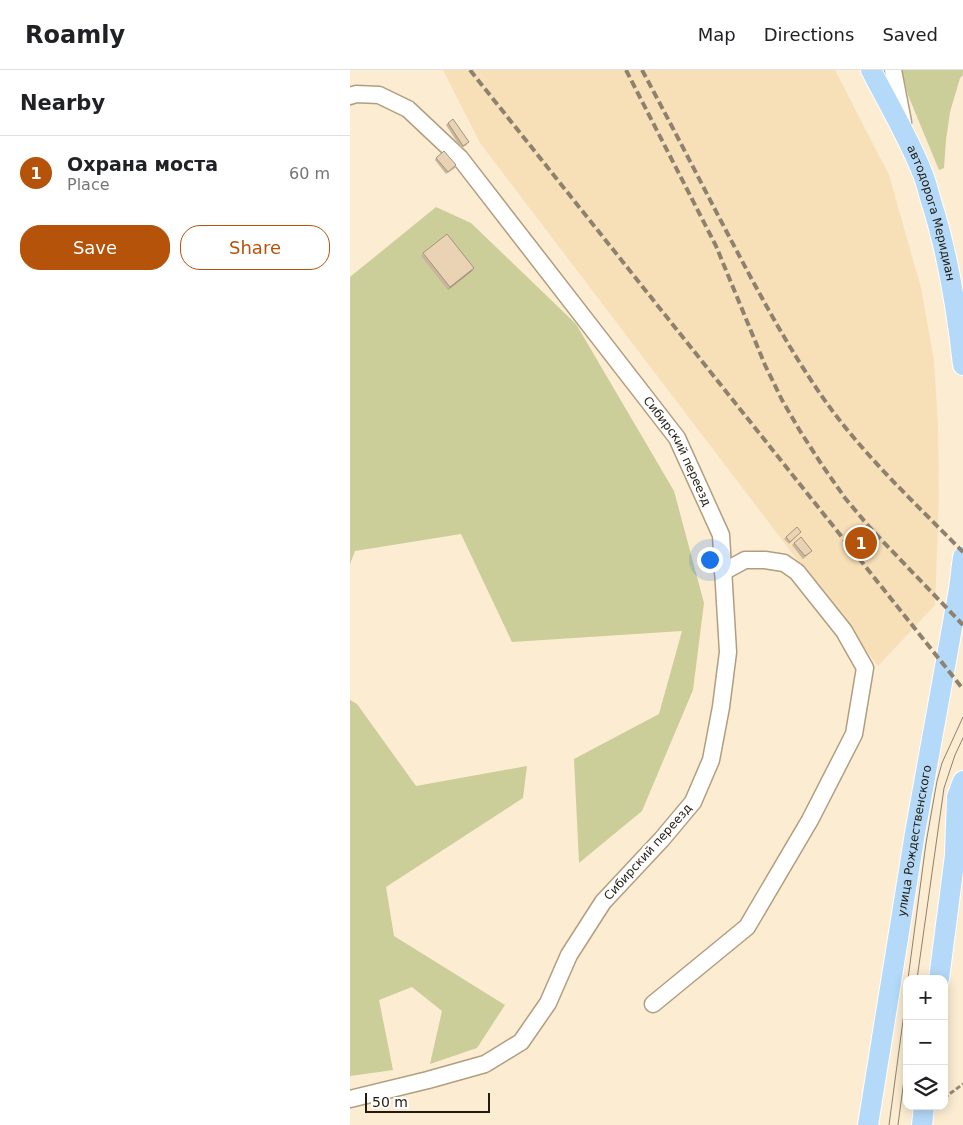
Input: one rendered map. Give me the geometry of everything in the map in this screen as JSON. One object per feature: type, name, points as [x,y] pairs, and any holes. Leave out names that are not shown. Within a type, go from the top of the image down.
[{"type":"main road","name":"автодорога Меридиан","points":[[871,70],[922,172],[945,253],[963,365]]},
{"type":"main road","name":"улица Рождественского","points":[[868,1125],[915,833],[959,589],[963,557]]},
{"type":"main road","points":[[940,975],[959,847],[957,797],[963,781]]},
{"type":"main road","points":[[922,1125],[924,1110]]},
{"type":"street","points":[[893,70],[905,136]]},
{"type":"street","name":"Сибирский переезд","points":[[350,96],[356,94],[379,95],[408,109],[460,158],[677,438],[721,535],[728,652],[721,707],[711,760],[693,802],[662,839],[603,902],[569,955],[548,1003],[521,1042],[485,1064],[350,1099]]},
{"type":"street","points":[[653,1004],[747,927],[810,820],[854,734],[865,668],[844,631],[797,572],[784,563],[765,560],[745,560],[723,572]]},
{"type":"path","points":[[948,1095],[963,1084]]},
{"type":"shaded area","points":[[443,70],[835,70],[889,175],[921,288],[934,360],[938,426],[939,498],[935,605],[878,666],[480,143]]},
{"type":"green space","points":[[902,70],[963,70],[950,112],[944,168],[939,170],[908,95]]},
{"type":"green space","points":[[436,207],[471,223],[576,324],[674,491],[704,603],[693,690],[642,811],[579,863],[574,759],[659,714],[682,631],[512,642],[461,534],[355,551],[350,564],[350,277]]},
{"type":"green space","points":[[350,700],[357,704],[416,786],[527,766],[523,798],[386,887],[394,936],[505,1005],[477,1048],[430,1064],[442,1011],[412,987],[379,1000],[393,1070],[350,1076]]},
{"type":"building","points":[[453,119],[469,142],[463,146],[448,123]]},
{"type":"building","points":[[444,151],[456,165],[448,172],[436,158]]},
{"type":"building","points":[[447,234],[474,268],[450,287],[423,253]]},
{"type":"building","points":[[797,527],[801,532],[790,542],[786,537]]},
{"type":"building","points":[[801,537],[812,551],[805,556],[794,543]]},
{"type":"building","points":[[862,537],[866,541],[862,544],[859,540]]},
{"type":"tram line","points":[[909,975],[926,843],[937,781],[942,763],[963,717]]},
{"type":"tram line","points":[[918,975],[944,788],[963,738]]},
{"type":"tram line","points":[[889,1125],[903,1020]]},
{"type":"tram line","points":[[898,1125],[906,1065]]},
{"type":"railway","points":[[470,70],[963,689]]},
{"type":"railway","points":[[626,70],[716,246],[765,365],[800,431],[845,498],[871,529],[963,625]]},
{"type":"railway","points":[[642,70],[756,287],[807,374],[853,437],[907,496],[963,552]]},
{"type":"place","name":"Охрана моста","points":[[861,543]]}]
